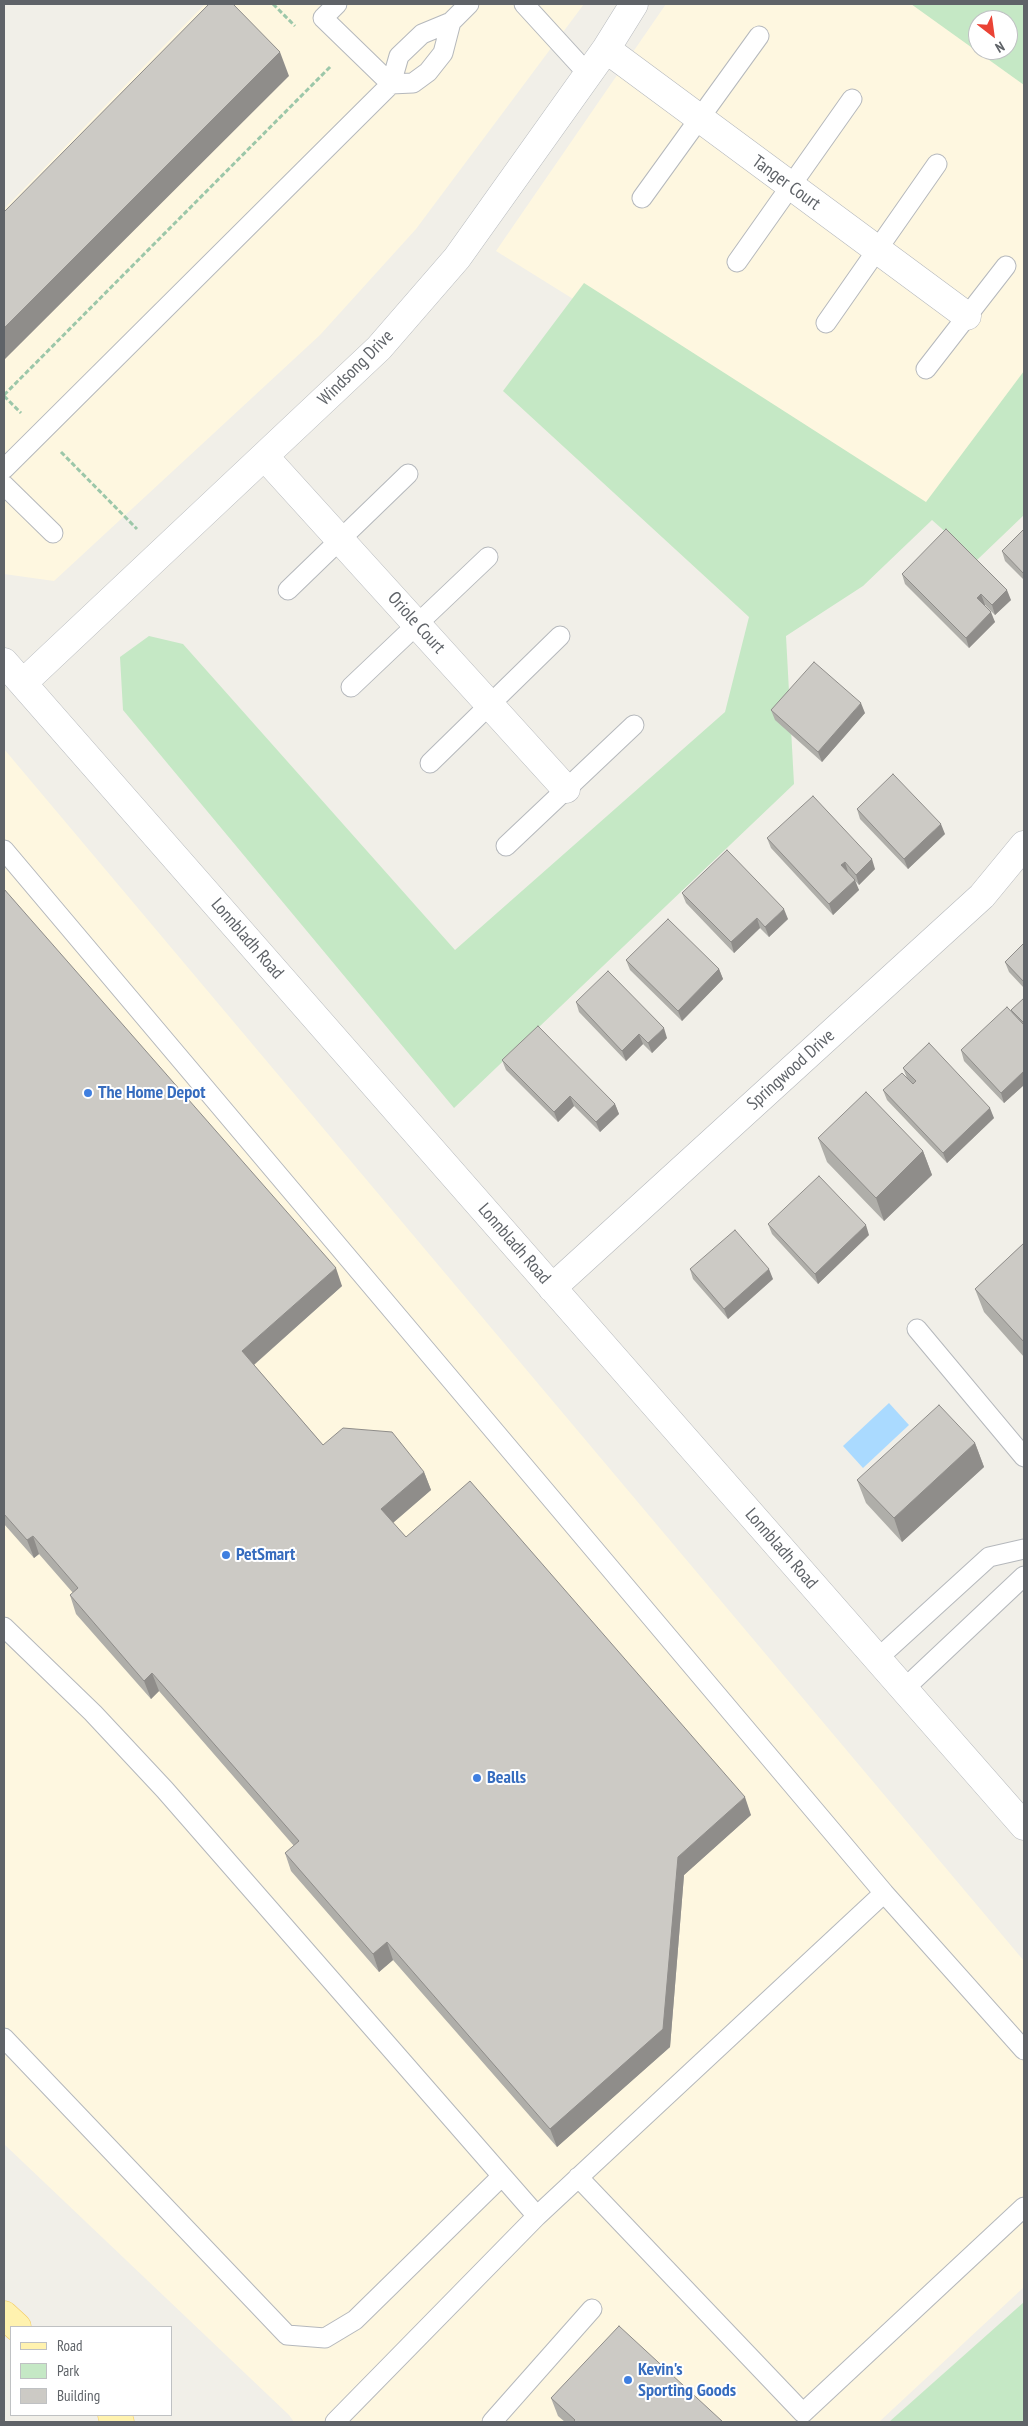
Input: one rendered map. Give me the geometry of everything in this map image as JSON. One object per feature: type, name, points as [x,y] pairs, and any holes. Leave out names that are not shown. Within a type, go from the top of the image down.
[{"type":"main road","points":[[4,2316],[16,2326]]},
{"type":"street","name":"Windsong Drive","points":[[23,683],[379,348],[457,258],[606,49],[634,4]]},
{"type":"street","name":"Tanger Court","points":[[606,49],[967,316]]},
{"type":"street","name":"Oriole Court","points":[[265,457],[566,788]]},
{"type":"street","name":"Lonnbladh Road","points":[[4,662],[1024,1826]]},
{"type":"street","name":"Springwood Drive","points":[[552,1288],[982,896],[1024,845]]},
{"type":"lane","points":[[337,4],[323,18],[391,84],[413,83],[428,72],[443,53],[451,22]]},
{"type":"lane","points":[[4,469],[391,84],[399,56],[422,34],[451,22],[469,4]]},
{"type":"lane","points":[[524,4],[588,74]]},
{"type":"lane","points":[[642,198],[759,36]]},
{"type":"lane","points":[[737,262],[852,99]]},
{"type":"lane","points":[[826,323],[937,164]]},
{"type":"lane","points":[[926,369],[1006,266]]},
{"type":"lane","points":[[288,590],[408,474]]},
{"type":"lane","points":[[4,485],[52,533]]},
{"type":"lane","points":[[351,687],[488,557]]},
{"type":"lane","points":[[430,763],[560,636]]},
{"type":"lane","points":[[506,846],[634,724]]},
{"type":"lane","points":[[4,850],[884,1893],[1024,2050]]},
{"type":"lane","points":[[918,1329],[1024,1457]]},
{"type":"lane","points":[[877,1659],[990,1557],[1024,1549]]},
{"type":"lane","points":[[904,1689],[1024,1576]]},
{"type":"lane","points":[[4,1627],[93,1713],[165,1790],[537,2216]]},
{"type":"lane","points":[[336,2422],[537,2216],[884,1893]]},
{"type":"lane","points":[[4,2038],[287,2335],[325,2338],[355,2320],[502,2176]]},
{"type":"lane","points":[[578,2177],[803,2413],[1024,2207]]},
{"type":"lane","points":[[492,2422],[592,2309]]},
{"type":"path","points":[[26,418],[4,395],[333,64]]},
{"type":"path","points":[[57,448],[140,532]]},
{"type":"shaded area","points":[[205,4],[584,4],[416,229],[320,335],[54,581],[4,574],[4,209]]},
{"type":"shaded area","points":[[666,4],[916,4],[968,43],[968,60],[994,60],[1024,79],[1024,394],[925,518],[496,251]]},
{"type":"shaded area","points":[[4,749],[1024,1961],[1024,2287],[879,2422],[294,2422],[289,2415],[4,2144]]},
{"type":"green space","points":[[911,4],[1024,4],[1024,85],[989,60],[1018,60],[1018,10],[968,10],[968,45]]},
{"type":"green space","points":[[584,283],[926,502],[1024,371],[1024,515],[977,560],[932,520],[863,586],[786,636],[794,784],[454,1108],[123,710],[120,657],[149,636],[183,644],[455,950],[725,712],[749,617],[503,391]]},
{"type":"green space","points":[[1024,2302],[1024,2422],[889,2422]]},
{"type":"water","points":[[889,1403],[909,1425],[863,1468],[843,1446]]},
{"type":"building","points":[[209,4],[233,4],[280,52],[4,328],[4,212]]},
{"type":"building","points":[[946,529],[1007,590],[992,605],[981,594],[977,598],[991,612],[966,638],[902,574]]},
{"type":"building","points":[[1024,529],[1024,574],[1002,551]]},
{"type":"building","points":[[814,662],[861,703],[818,752],[771,710]]},
{"type":"building","points":[[893,774],[941,824],[904,859],[857,809]]},
{"type":"building","points":[[813,796],[872,859],[856,875],[845,862],[841,865],[855,880],[829,904],[767,838]]},
{"type":"building","points":[[727,850],[784,909],[765,927],[757,918],[731,942],[682,893]]},
{"type":"building","points":[[4,889],[336,1268],[242,1351],[323,1445],[343,1428],[392,1432],[424,1472],[381,1509],[406,1537],[470,1481],[745,1797],[678,1857],[663,2029],[550,2129],[387,1942],[373,1954],[285,1853],[299,1841],[152,1673],[144,1681],[70,1595],[78,1588],[33,1536],[27,1540],[4,1514]]},
{"type":"building","points":[[668,919],[719,969],[678,1011],[626,960]]},
{"type":"building","points":[[1024,943],[1024,982],[1005,962]]},
{"type":"building","points":[[608,971],[664,1028],[648,1043],[639,1034],[622,1051],[576,1002]]},
{"type":"building","points":[[1024,998],[1024,1023],[1011,1010]]},
{"type":"building","points":[[1007,1007],[1024,1025],[1024,1071],[1001,1093],[961,1050]]},
{"type":"building","points":[[538,1026],[615,1104],[596,1122],[570,1096],[554,1112],[502,1060]]},
{"type":"building","points":[[929,1043],[990,1108],[943,1153],[883,1090],[902,1073],[913,1084],[916,1081],[903,1068]]},
{"type":"building","points":[[866,1092],[923,1151],[876,1198],[818,1138]]},
{"type":"building","points":[[819,1176],[866,1225],[815,1274],[768,1224]]},
{"type":"building","points":[[735,1230],[769,1269],[724,1309],[690,1269]]},
{"type":"building","points":[[1024,1243],[1024,1342],[975,1289]]},
{"type":"building","points":[[939,1405],[975,1443],[894,1518],[857,1480]]},
{"type":"building","name":"Kevin's Sporting Goods","points":[[619,2326],[723,2422],[573,2422],[575,2420],[551,2398]]},
{"type":"place","name":"The Home Depot","points":[[88,1093]]},
{"type":"place","name":"PetSmart","points":[[226,1555]]},
{"type":"place","name":"Bealls","points":[[477,1778]]},
{"type":"place","name":"Kevin's Sporting Goods","points":[[628,2380]]}]
